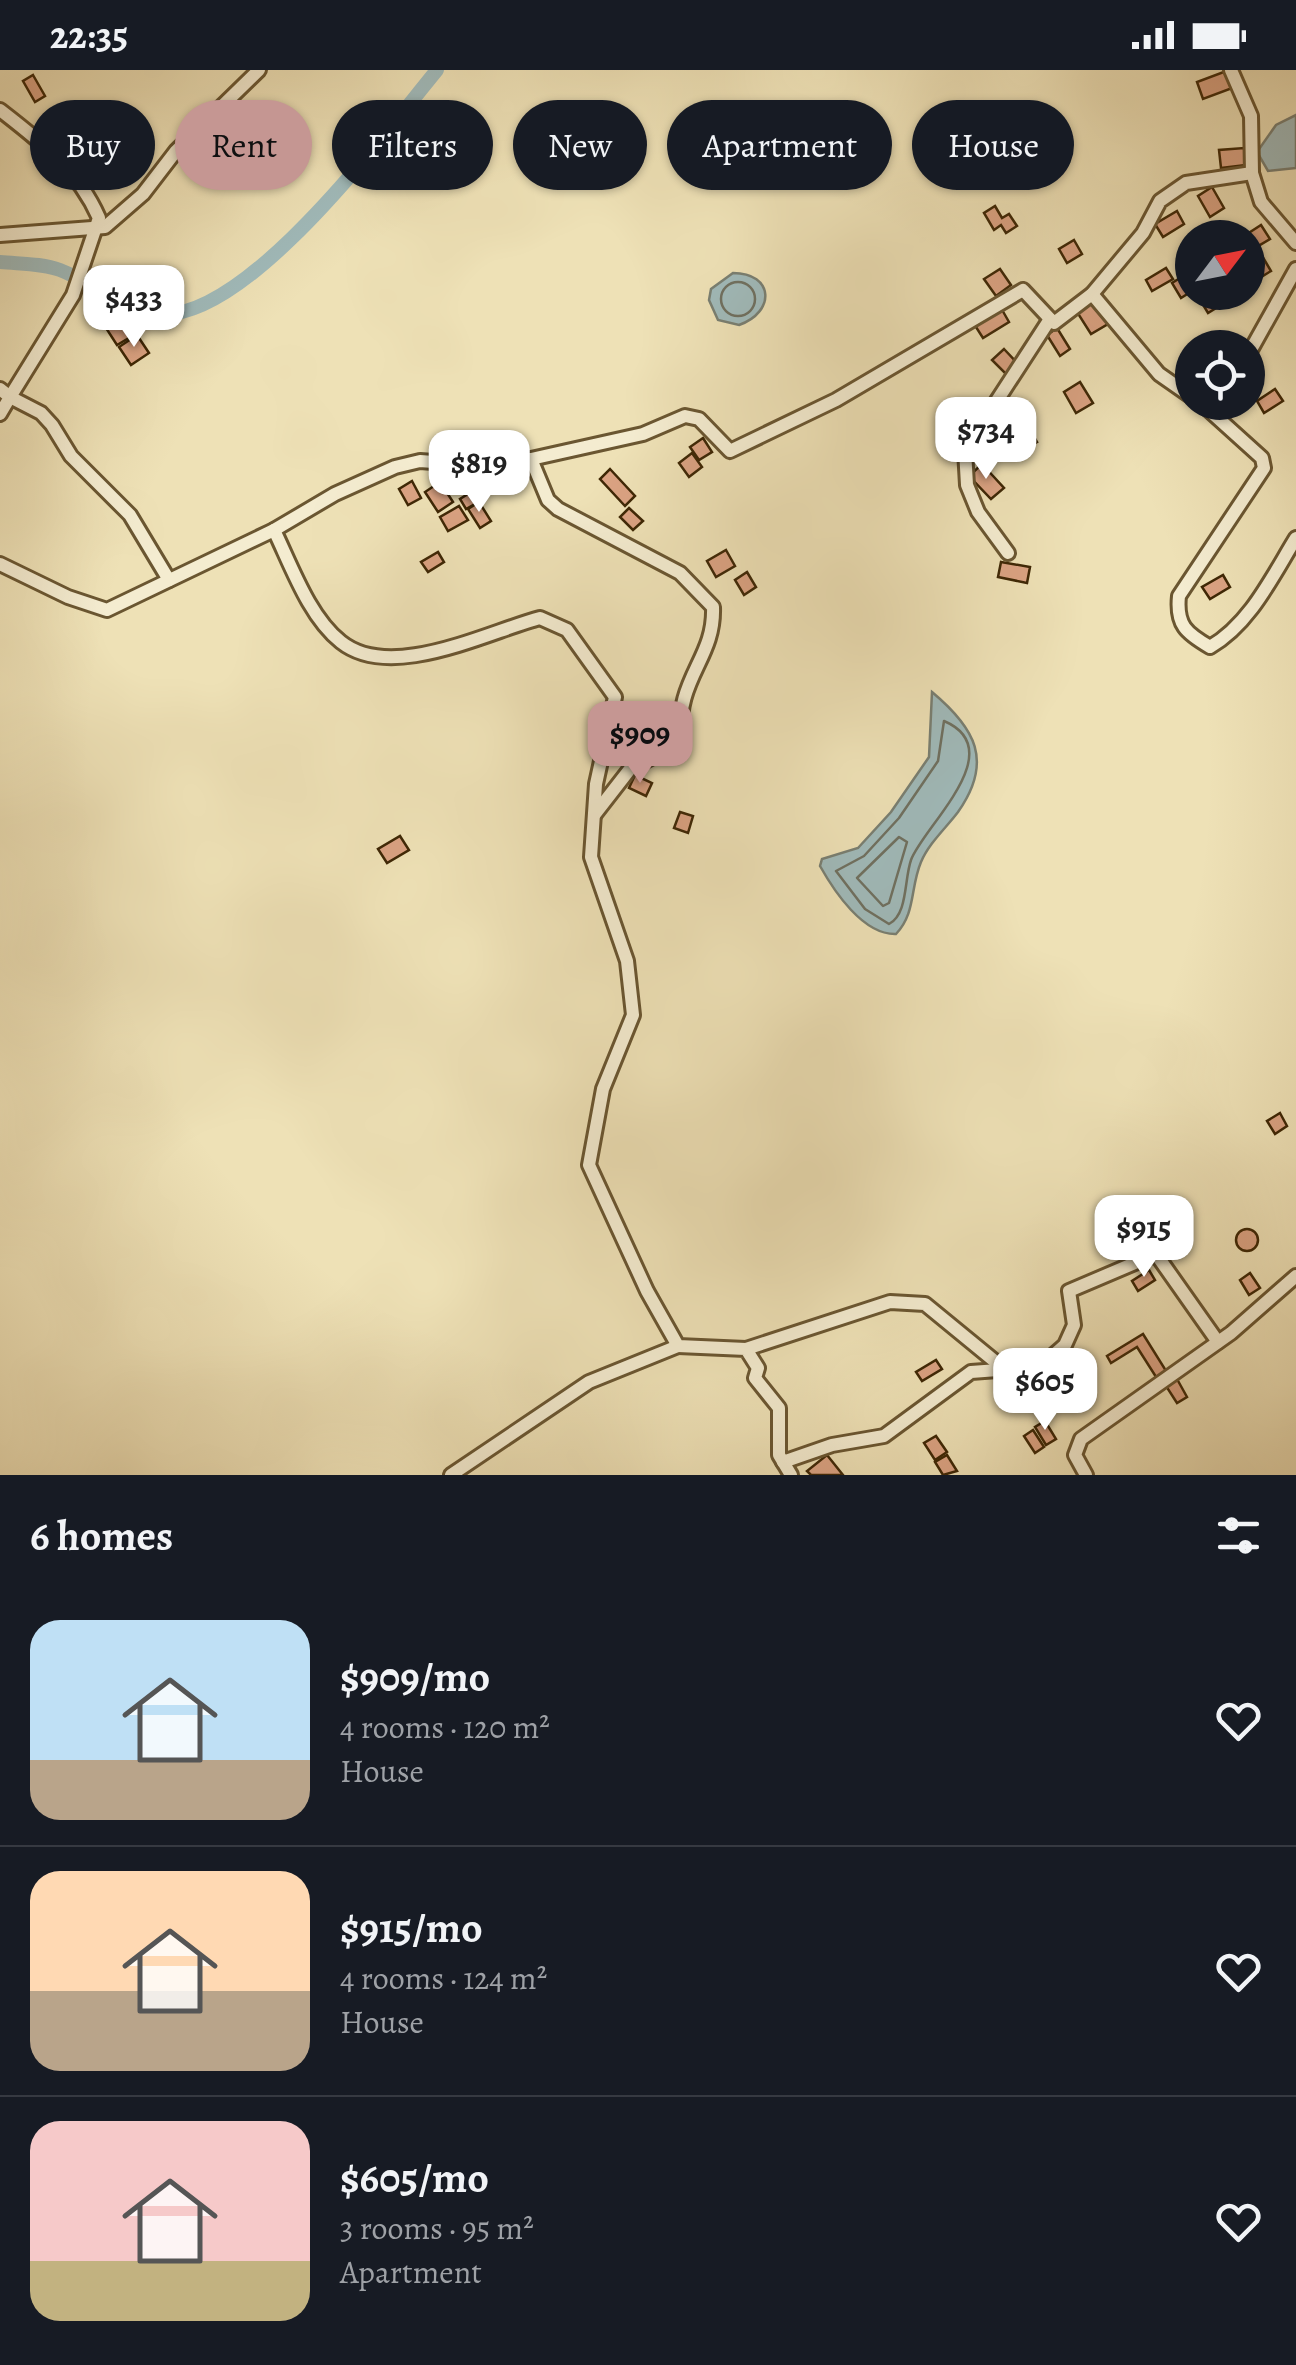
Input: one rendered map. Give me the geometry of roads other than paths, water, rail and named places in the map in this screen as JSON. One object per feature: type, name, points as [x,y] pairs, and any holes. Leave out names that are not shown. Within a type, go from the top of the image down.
[{"type":"street","points":[[0,235],[106,227],[144,194],[176,151],[259,70]]},
{"type":"street","points":[[1231,70],[1251,116],[1252,173],[1261,202],[1296,243]]},
{"type":"street","points":[[0,110],[58,156],[89,195],[98,228],[73,295],[5,393],[0,414]]},
{"type":"street","points":[[0,564],[68,597],[107,610],[394,467],[420,461],[473,465],[531,459],[643,434],[685,416],[699,419],[730,451],[851,392],[1023,290],[1054,323],[1092,294],[1143,233],[1160,201],[1186,183],[1252,173]]},
{"type":"street","points":[[1262,330],[1296,269]]},
{"type":"street","points":[[1092,294],[1159,374],[1175,385]]},
{"type":"street","points":[[1008,552],[978,512],[967,485],[965,450],[1050,319]]},
{"type":"street","points":[[5,393],[41,413],[52,425],[71,456],[130,516],[169,580]]},
{"type":"street","points":[[1229,420],[1262,458],[1264,468],[1178,596],[1177,616],[1186,633],[1210,647],[1226,638],[1248,614],[1296,538]]},
{"type":"street","points":[[531,459],[548,500],[558,509],[680,574],[713,607],[714,632],[687,681],[678,712],[682,742],[630,769],[594,816]]},
{"type":"street","points":[[274,530],[317,612],[342,643],[376,655],[418,655],[540,618],[567,630],[615,697],[596,784],[592,857],[627,961],[633,1015],[603,1088],[589,1165],[647,1291],[678,1346]]},
{"type":"street","points":[[783,1462],[832,1445],[884,1436],[971,1372],[1040,1367],[1066,1345],[1074,1325],[1069,1291],[1156,1254],[1218,1342]]},
{"type":"street","points":[[1086,1475],[1075,1455],[1081,1439],[1218,1342],[1296,1276]]},
{"type":"street","points":[[450,1475],[588,1382],[678,1346],[690,1350],[746,1349],[890,1302],[926,1304],[1005,1370]]},
{"type":"street","points":[[746,1349],[758,1368],[754,1378],[778,1408],[779,1456],[791,1475]]},
{"type":"water","points":[[1296,115],[1296,168],[1268,171],[1257,152],[1276,125]]},
{"type":"water","points":[[733,273],[756,279],[765,294],[759,311],[739,325],[718,320],[709,300],[711,289]]},
{"type":"water","points":[[932,692],[969,732],[977,761],[975,777],[958,812],[921,862],[902,926],[896,934],[884,932],[851,910],[820,866],[822,859],[858,848],[891,812],[929,757]]},
{"type":"waterway","points":[[0,262],[60,270],[143,311],[157,314],[192,309],[230,289],[310,220],[437,70]]}]
